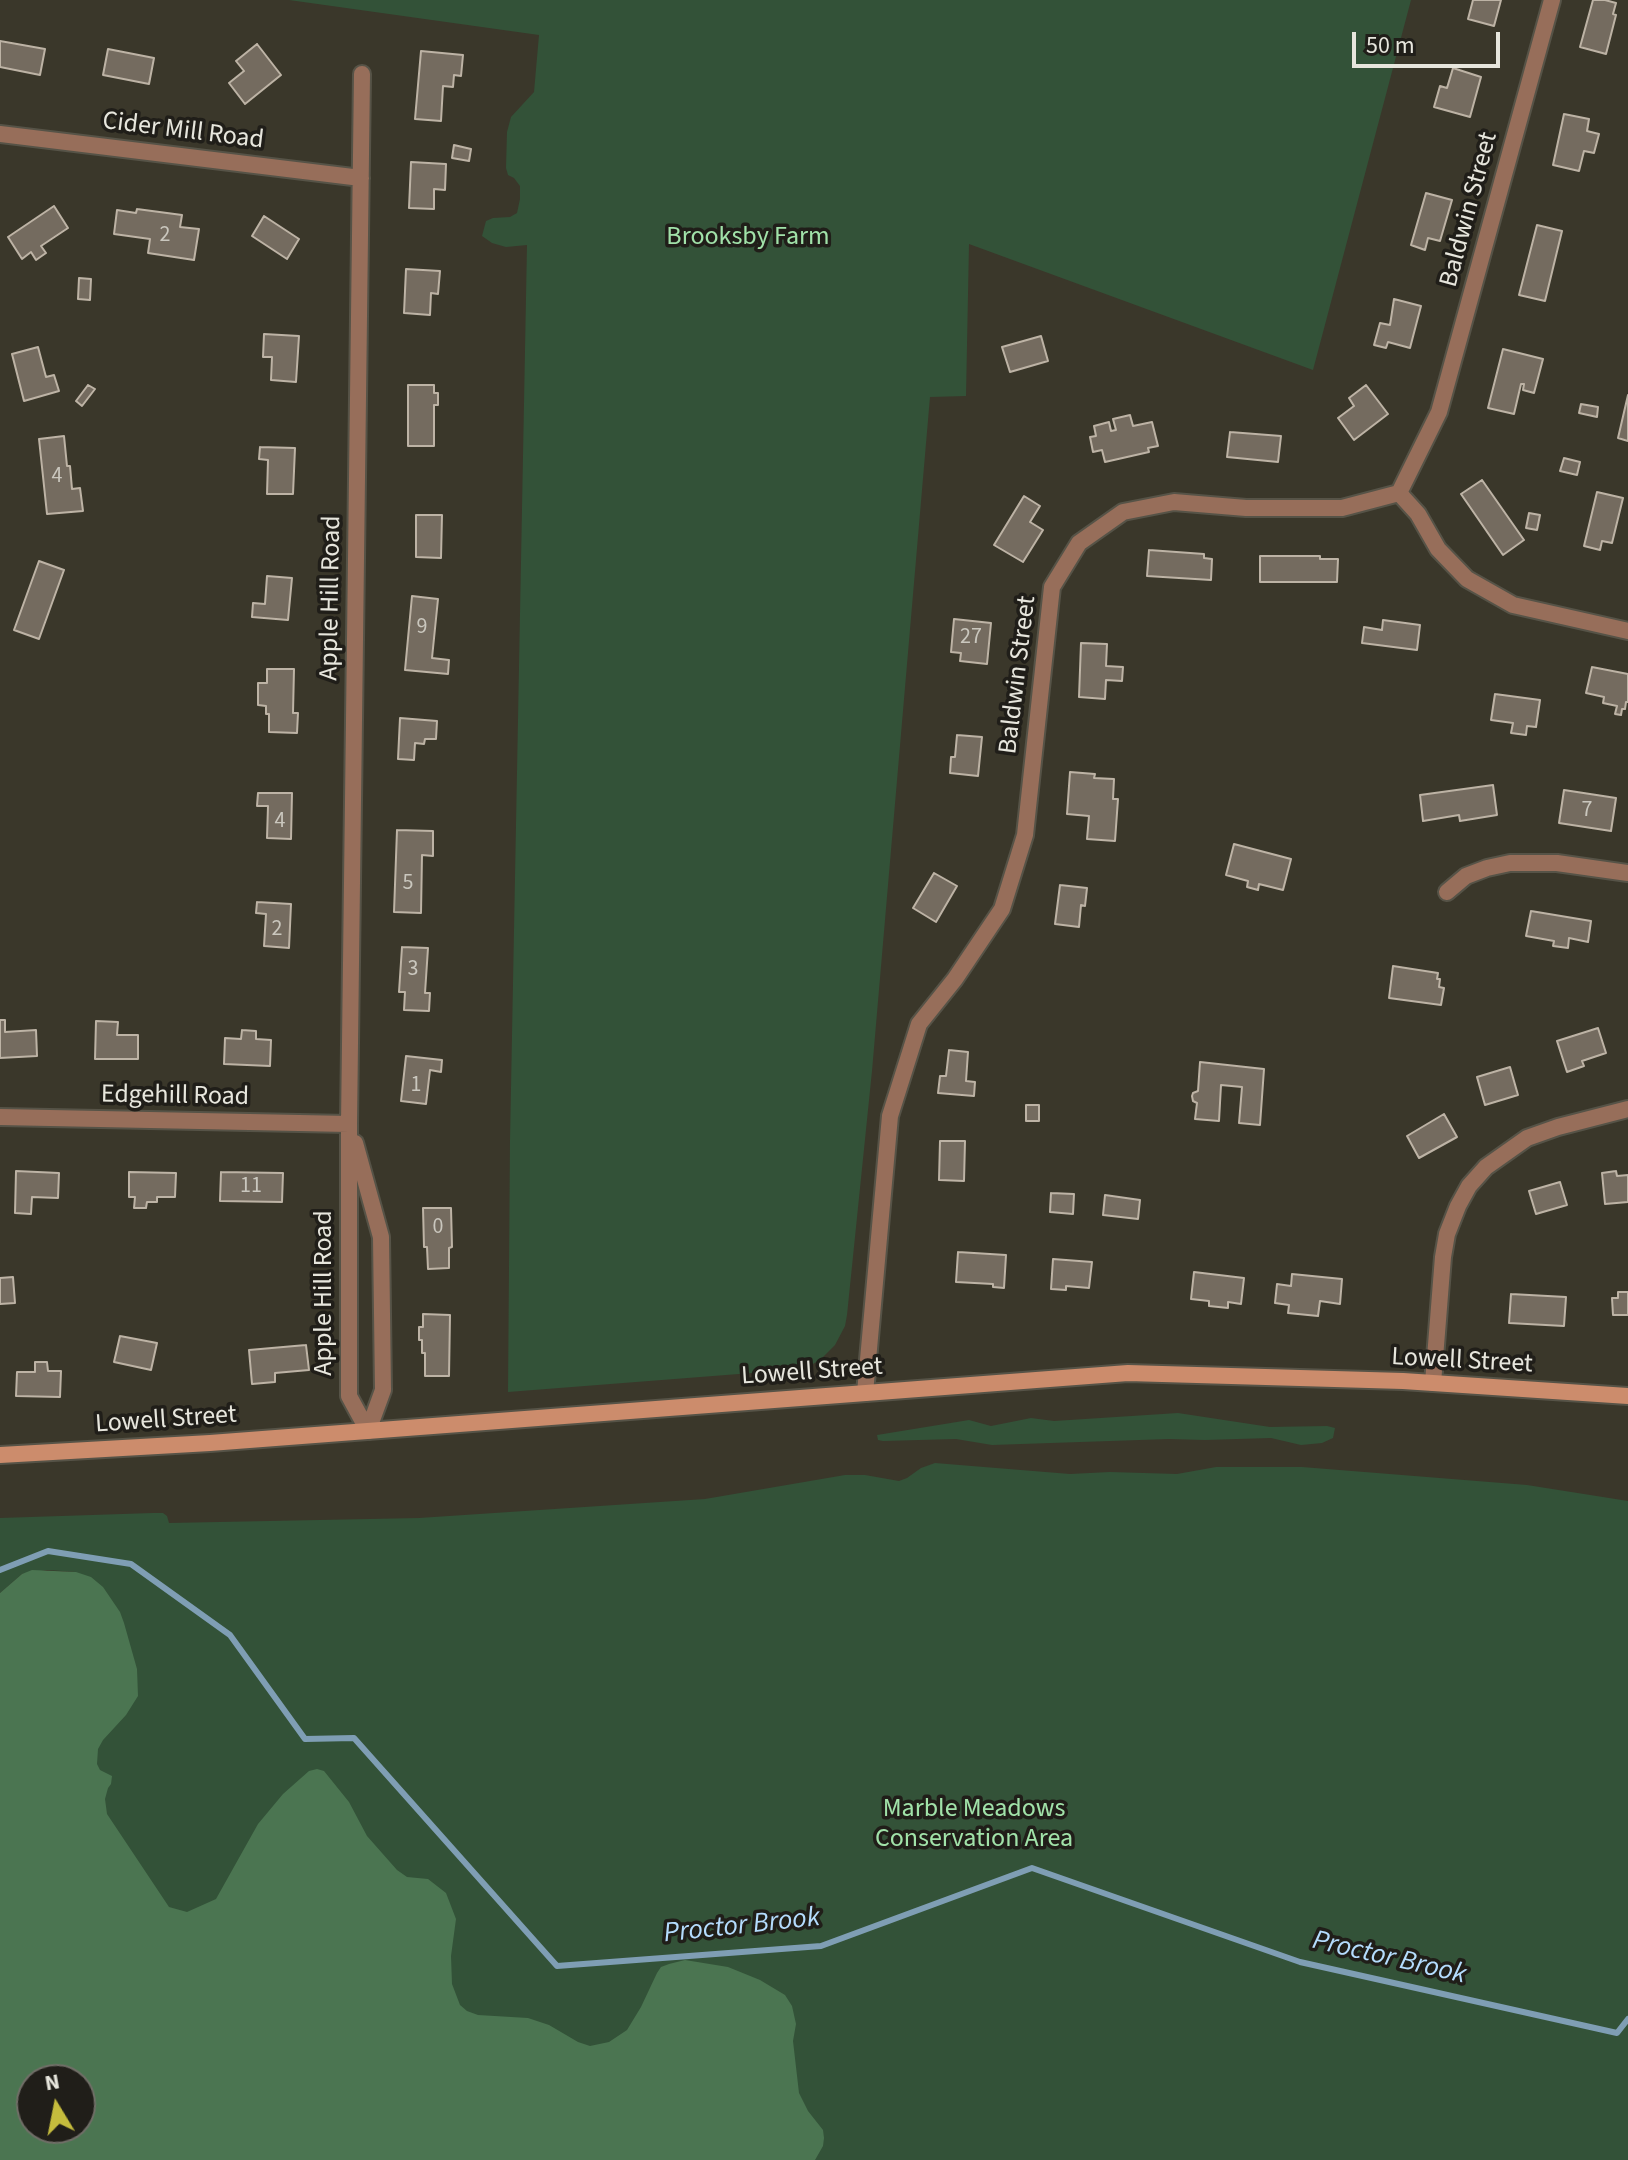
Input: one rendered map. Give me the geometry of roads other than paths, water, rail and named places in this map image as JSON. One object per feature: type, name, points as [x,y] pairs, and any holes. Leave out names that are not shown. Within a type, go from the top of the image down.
[{"type":"main road","name":"Lowell Street","points":[[0,1455],[210,1443],[1128,1373],[1433,1383],[1628,1396]]},
{"type":"street","name":"Baldwin Street","points":[[865,1393],[890,1116],[919,1024],[955,979],[1002,909],[1025,835],[1052,587],[1079,543],[1123,512],[1174,502],[1246,508],[1342,508],[1399,493],[1439,412],[1552,0]]},
{"type":"street","name":"Apple Hill Road","points":[[362,74],[349,1124],[349,1396],[368,1431]]},
{"type":"street","name":"Cider Mill Road","points":[[0,134],[361,178]]},
{"type":"street","points":[[1399,493],[1418,514],[1438,549],[1467,579],[1513,605],[1628,631]]},
{"type":"street","points":[[1447,892],[1466,876],[1510,863],[1557,863],[1628,873]]},
{"type":"street","points":[[1433,1383],[1447,1234],[1469,1186],[1486,1167],[1527,1138],[1628,1109]]},
{"type":"street","name":"Edgehill Road","points":[[0,1117],[349,1124]]},
{"type":"street","name":"Apple Hill Road","points":[[349,1124],[381,1237],[383,1390],[368,1431]]},
{"type":"waterway","name":"Proctor Brook","points":[[0,1570],[48,1551],[131,1564],[230,1635],[305,1739],[354,1738],[557,1966],[821,1946],[1032,1868],[1300,1962],[1617,2033],[1628,2019]]},
{"type":"park label","name":"Brooksby Farm","points":[[748,238]]},
{"type":"park label","name":"Marble Meadows Conservation Area","points":[[974,1825]]}]
